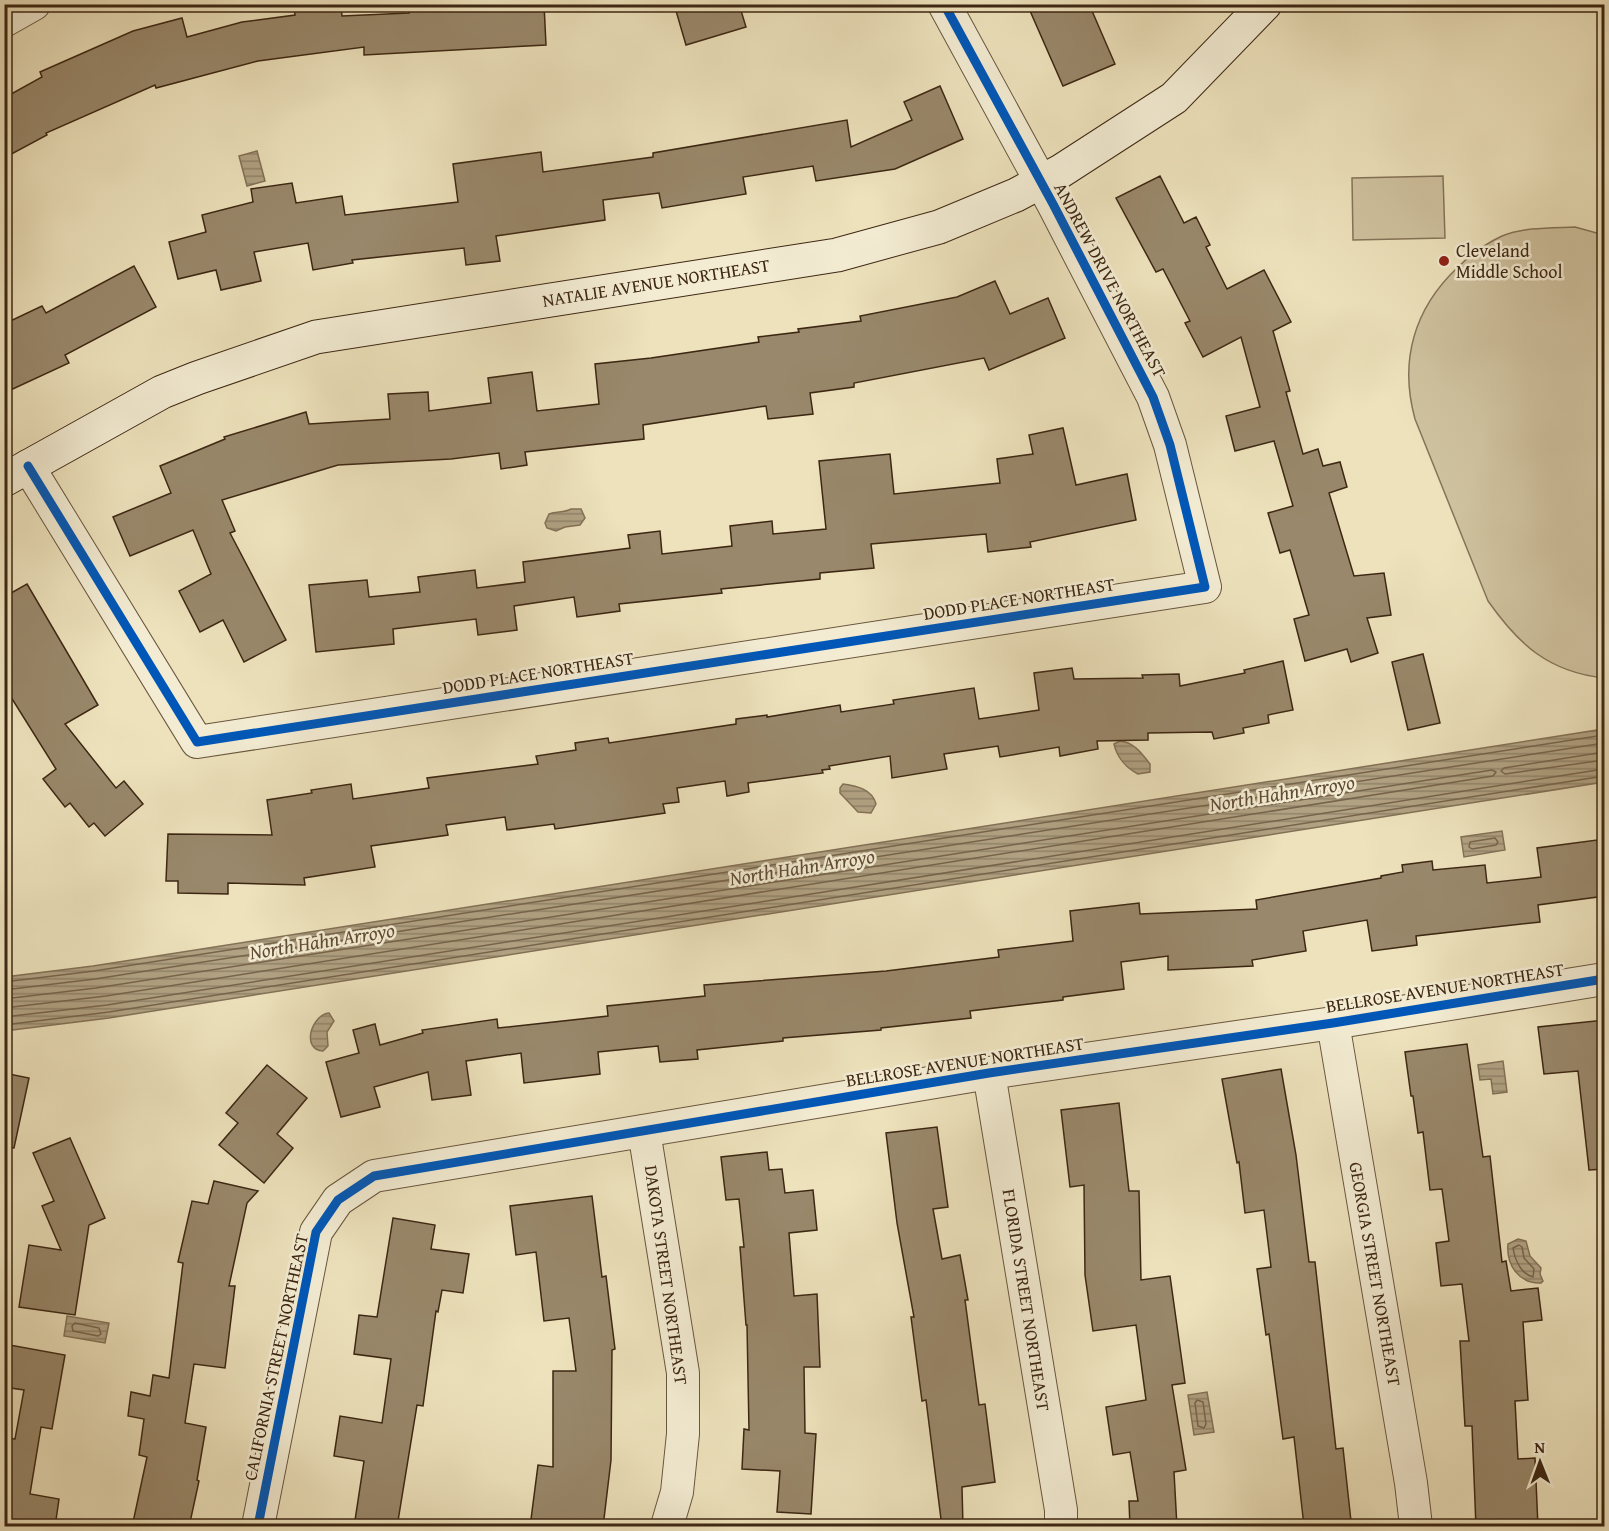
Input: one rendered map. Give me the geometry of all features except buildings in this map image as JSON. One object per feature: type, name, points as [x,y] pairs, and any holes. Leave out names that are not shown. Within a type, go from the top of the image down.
[{"type":"street","points":[[4,21],[34,4]]},
{"type":"street","name":"ANDREW DRIVE NORTHEAST","points":[[944,4],[1153,397],[1170,445],[1205,587]]},
{"type":"street","name":"NATALIE AVENUE NORTHEAST","points":[[16,473],[162,392],[316,337],[837,255],[939,227],[1040,183],[1174,98],[1266,4]]},
{"type":"street","name":"DODD PLACE NORTHEAST","points":[[16,473],[197,742],[1205,587]]},
{"type":"street","name":"BELLROSE AVENUE NORTHEAST","points":[[338,1200],[374,1176],[989,1073],[1333,1023],[1605,979]]},
{"type":"street","name":"GEORGIA STREET NORTHEAST","points":[[1333,1023],[1411,1483],[1416,1527]]},
{"type":"street","name":"FLORIDA STREET NORTHEAST","points":[[989,1073],[1059,1498],[1061,1527]]},
{"type":"street","name":"DAKOTA STREET NORTHEAST","points":[[644,1131],[683,1373],[683,1434],[677,1492],[667,1527]]},
{"type":"street","name":"CALIFORNIA STREET NORTHEAST","points":[[258,1527],[316,1233],[338,1200]]},
{"type":"shaded area","points":[[1443,176],[1445,238],[1353,240],[1352,178]]},
{"type":"shaded area","points":[[1575,227],[1604,235],[1604,678],[1567,670],[1537,654],[1511,631],[1488,601],[1415,419],[1410,398],[1410,357],[1414,337],[1430,301],[1462,263],[1478,250],[1511,233],[1538,228]]},
{"type":"water","points":[[257,151],[265,181],[247,186],[239,156]]},
{"type":"water","points":[[581,509],[585,518],[580,525],[556,531],[547,528],[545,523],[549,514]]},
{"type":"water","name":"North Hahn Arroyo","points":[[1604,729],[1604,782],[109,1018],[5,1031],[5,977],[93,966]]},
{"type":"water","points":[[1120,741],[1134,746],[1141,753],[1150,764],[1150,772],[1138,774],[1126,765],[1117,753],[1114,744]]},
{"type":"water","points":[[843,784],[859,787],[871,795],[876,804],[871,813],[858,812],[840,793]]},
{"type":"water","points":[[1502,831],[1505,850],[1464,857],[1461,837]]},
{"type":"water","points":[[329,1013],[334,1021],[327,1032],[328,1046],[323,1051],[312,1045],[311,1032],[317,1020]]},
{"type":"water","points":[[1503,1061],[1507,1092],[1493,1094],[1491,1079],[1480,1080],[1478,1065]]},
{"type":"water","points":[[1518,1239],[1526,1241],[1530,1256],[1541,1268],[1540,1274],[1543,1281],[1541,1283],[1533,1283],[1521,1277],[1512,1266],[1509,1260],[1508,1244]]},
{"type":"water","points":[[67,1316],[109,1323],[105,1343],[64,1336]]},
{"type":"water","points":[[1207,1392],[1214,1432],[1194,1435],[1188,1395]]},
{"type":"cycle path","points":[[28,466],[197,742],[1205,587],[1170,445],[1153,397],[1053,204],[944,4]]},
{"type":"cycle path","points":[[258,1526],[316,1232],[338,1200],[374,1176],[989,1073],[1333,1023],[1604,979]]},
{"type":"place","name":"Cleveland Middle School","points":[[1444,261]]}]
